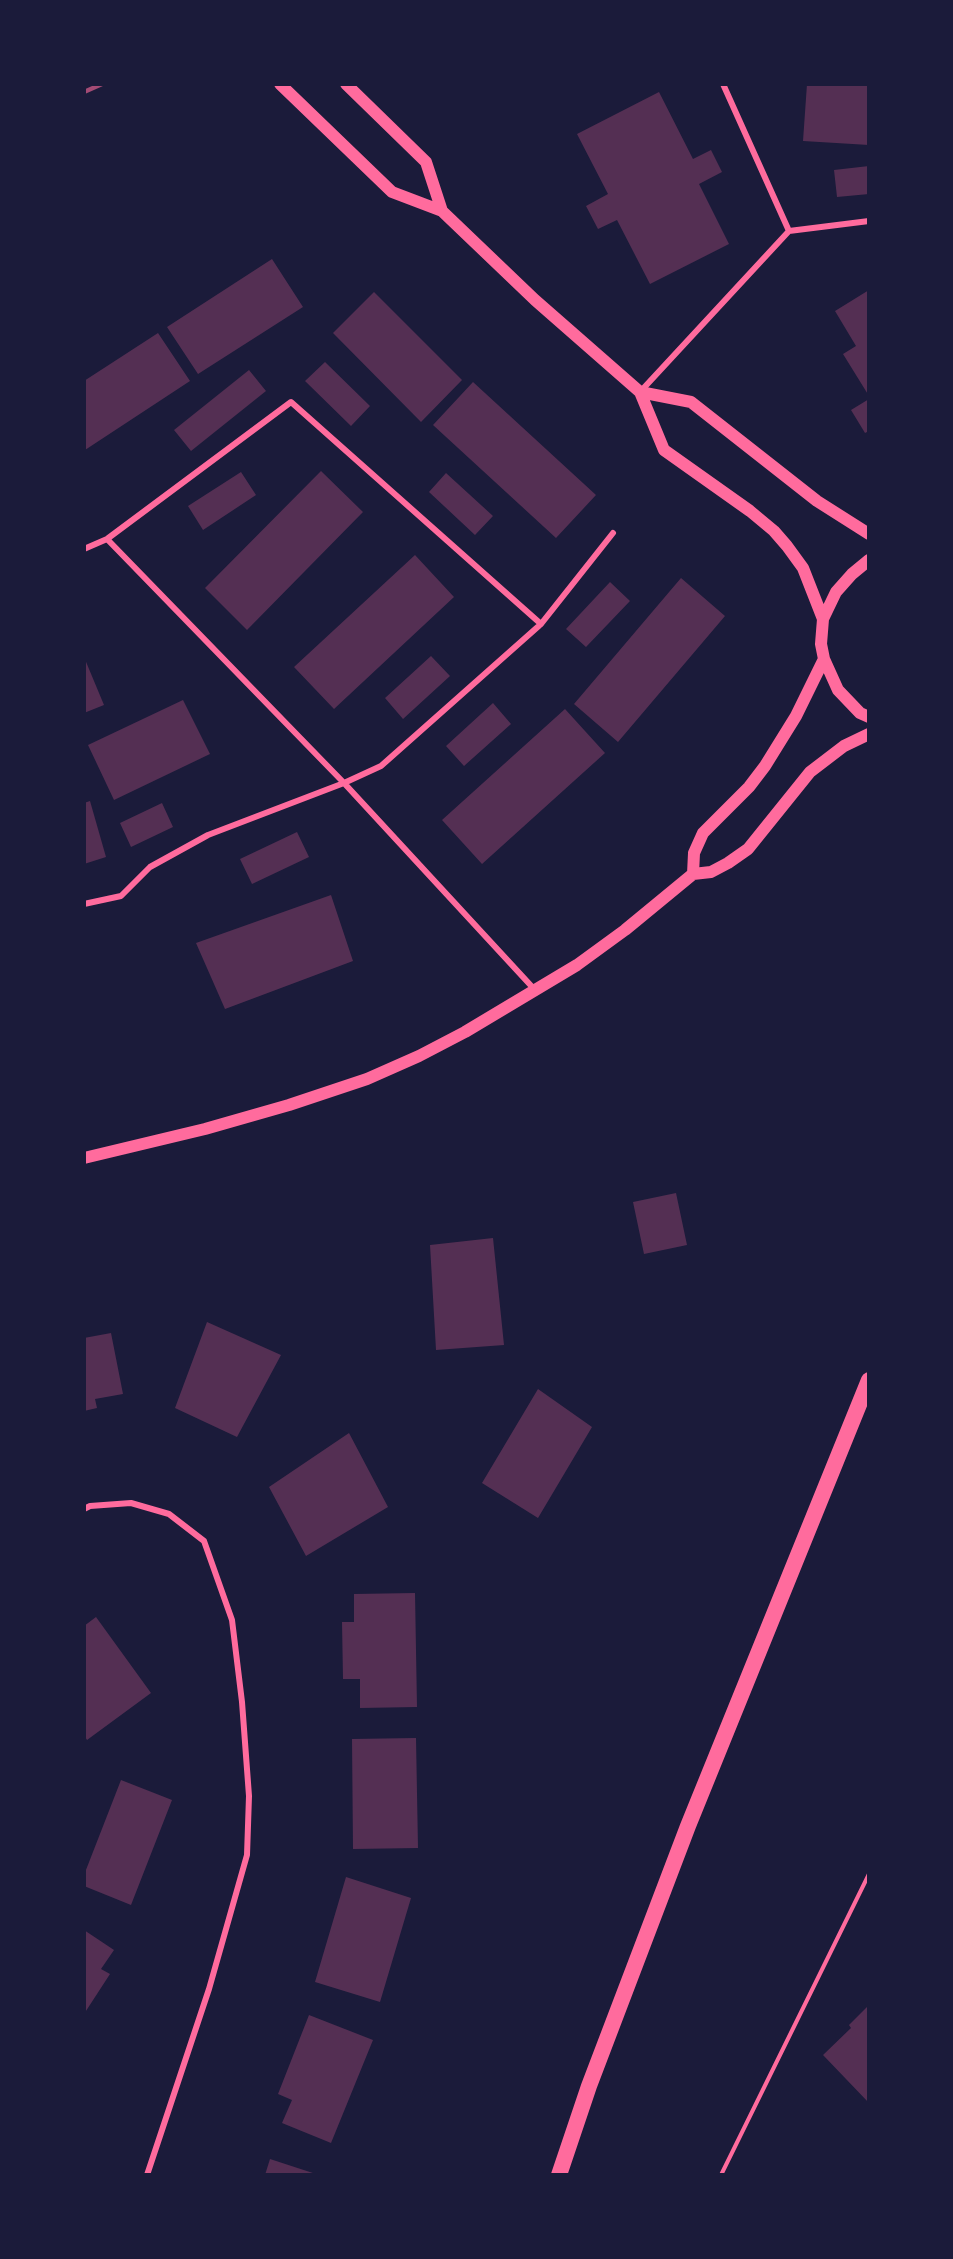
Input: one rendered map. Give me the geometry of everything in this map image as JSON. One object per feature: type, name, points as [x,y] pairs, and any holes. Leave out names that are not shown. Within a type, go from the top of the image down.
[{"type":"highway","points":[[559,2175],[589,2086],[688,1827],[869,1380]]},
{"type":"main road","points":[[280,84],[392,192],[442,211],[535,300],[640,392],[664,450],[750,512],[774,531],[787,546],[803,568],[823,619]]},
{"type":"main road","points":[[346,84],[426,162],[442,211]]},
{"type":"main road","points":[[640,392],[691,402],[817,501],[869,534]]},
{"type":"main road","points":[[869,560],[836,592],[823,619],[821,644],[824,659],[838,690],[860,713],[869,717]]},
{"type":"main road","points":[[693,874],[694,853],[704,833],[749,788],[765,766],[796,716],[824,659]]},
{"type":"main road","points":[[84,1158],[205,1129],[289,1105],[367,1079],[429,1051],[577,965],[625,930],[693,874],[711,872],[748,849],[810,772],[837,750],[869,734]]},
{"type":"street","points":[[723,84],[789,231]]},
{"type":"street","points":[[640,392],[789,231],[869,221]]},
{"type":"street","points":[[84,549],[107,539],[291,402],[541,624]]},
{"type":"street","points":[[84,904],[121,896],[150,867],[207,834],[344,783],[381,766],[541,624],[613,533]]},
{"type":"street","points":[[107,539],[344,783],[535,990]]},
{"type":"street","points":[[84,1509],[90,1506],[131,1503],[169,1514],[204,1541],[232,1620],[249,1796],[247,1856],[209,1989],[147,2175]]},
{"type":"path","points":[[721,2175],[869,1874]]},
{"type":"building","points":[[807,84],[869,84],[869,145],[803,141]]},
{"type":"building","points":[[659,92],[693,159],[711,150],[722,172],[699,184],[729,244],[650,284],[617,220],[598,229],[586,206],[608,194],[577,134]]},
{"type":"building","points":[[869,166],[869,194],[837,197],[834,170]]},
{"type":"building","points":[[272,259],[303,307],[198,374],[167,327]]},
{"type":"building","points":[[869,290],[869,396],[843,354],[856,346],[835,311]]},
{"type":"building","points":[[374,292],[462,380],[421,422],[333,333]]},
{"type":"building","points":[[158,333],[190,381],[85,450],[84,381]]},
{"type":"building","points":[[325,362],[370,406],[351,426],[305,381]]},
{"type":"building","points":[[249,370],[266,391],[191,451],[174,430]]},
{"type":"building","points":[[473,382],[596,495],[556,538],[433,425]]},
{"type":"building","points":[[869,399],[869,431],[865,433],[851,410]]},
{"type":"building","points":[[321,471],[363,512],[247,630],[205,588]]},
{"type":"building","points":[[241,472],[256,495],[203,530],[188,506]]},
{"type":"building","points":[[446,473],[493,516],[475,535],[429,492]]},
{"type":"building","points":[[415,555],[454,597],[334,709],[294,667]]},
{"type":"building","points":[[681,578],[725,616],[618,742],[574,704]]},
{"type":"building","points":[[610,582],[630,601],[586,647],[566,629]]},
{"type":"building","points":[[431,656],[450,676],[403,719],[385,698]]},
{"type":"building","points":[[84,657],[104,705],[84,713]]},
{"type":"building","points":[[183,700],[210,754],[114,800],[88,745]]},
{"type":"building","points":[[493,703],[511,724],[464,766],[446,746]]},
{"type":"building","points":[[565,709],[605,753],[482,864],[442,820]]},
{"type":"building","points":[[90,801],[106,857],[84,864],[84,803]]},
{"type":"building","points":[[162,803],[173,827],[131,847],[120,823]]},
{"type":"building","points":[[297,832],[309,857],[252,884],[240,859]]},
{"type":"building","points":[[331,895],[353,961],[225,1009],[196,943]]},
{"type":"building","points":[[676,1193],[687,1245],[644,1254],[633,1202]]},
{"type":"building","points":[[493,1238],[504,1345],[436,1350],[430,1245]]},
{"type":"building","points":[[207,1322],[281,1355],[237,1437],[175,1408]]},
{"type":"building","points":[[111,1333],[123,1394],[95,1399],[97,1408],[84,1411],[84,1338]]},
{"type":"building","points":[[538,1389],[592,1427],[538,1518],[482,1483]]},
{"type":"building","points":[[349,1433],[388,1507],[306,1556],[269,1487]]},
{"type":"building","points":[[415,1593],[417,1707],[360,1708],[360,1679],[343,1679],[342,1622],[354,1622],[354,1594]]},
{"type":"building","points":[[96,1617],[151,1693],[87,1740],[84,1735],[84,1626]]},
{"type":"building","points":[[416,1738],[418,1848],[353,1849],[352,1739]]},
{"type":"building","points":[[121,1780],[172,1800],[131,1905],[84,1886],[84,1875]]},
{"type":"building","points":[[346,1877],[411,1898],[380,2002],[315,1982]]},
{"type":"building","points":[[84,1930],[114,1950],[101,1969],[110,1974],[84,2014]]},
{"type":"building","points":[[869,2005],[869,2103],[823,2055],[851,2028],[849,2025]]},
{"type":"building","points":[[309,2015],[373,2040],[331,2143],[282,2123],[292,2100],[278,2094]]},
{"type":"building","points":[[270,2159],[319,2175],[265,2175]]},
{"type":"railway","points":[[84,92],[102,84]]}]
